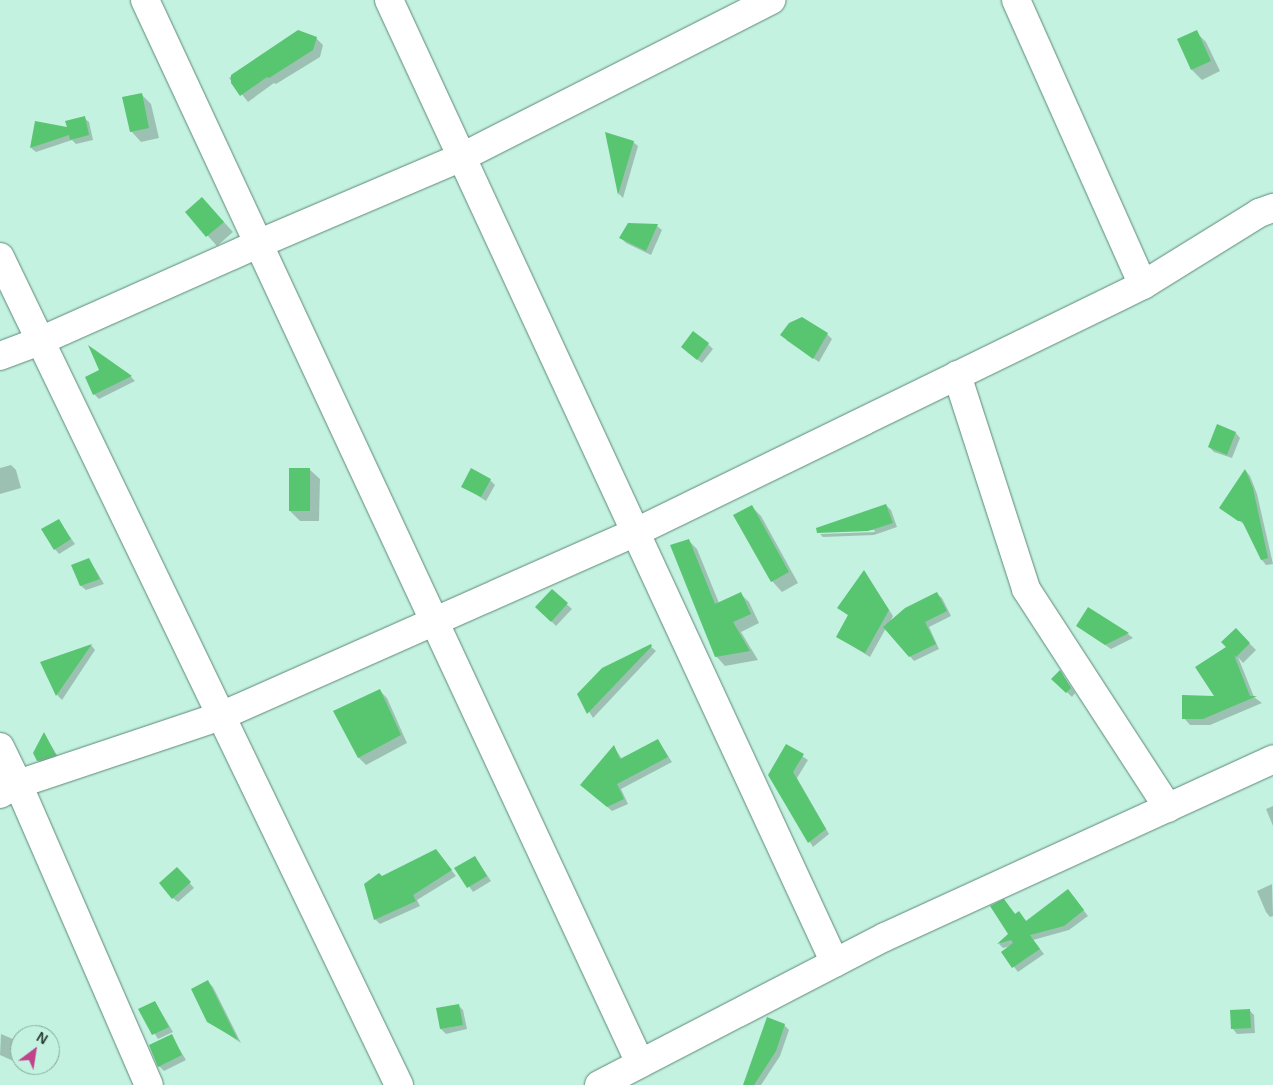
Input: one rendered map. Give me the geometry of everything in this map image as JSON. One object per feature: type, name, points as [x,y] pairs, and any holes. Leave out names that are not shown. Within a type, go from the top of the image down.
[{"type":"street","points":[[145,0],[640,1062]]},
{"type":"street","points":[[389,0],[835,963]]},
{"type":"street","points":[[0,356],[40,341],[258,244],[462,157],[772,0]]},
{"type":"street","points":[[1016,0],[1143,284]]},
{"type":"street","points":[[9,789],[221,716],[435,623],[636,532],[1143,284],[1259,213],[1273,208]]},
{"type":"street","points":[[0,257],[399,1085]]},
{"type":"street","points":[[956,375],[1026,589],[1168,808]]},
{"type":"street","points":[[0,748],[9,789],[149,1085]]},
{"type":"street","points":[[599,1085],[640,1062],[885,938],[1273,759]]},
{"type":"building","points":[[298,30],[317,37],[313,50],[269,78],[267,77],[240,96],[231,83],[231,75]]},
{"type":"building","points":[[1197,30],[1211,61],[1191,70],[1177,39]]},
{"type":"building","points":[[142,93],[149,128],[130,132],[122,97]]},
{"type":"building","points":[[85,116],[89,135],[70,140],[69,135],[30,148],[35,121],[67,127],[65,121]]},
{"type":"building","points":[[605,132],[634,141],[618,195]]},
{"type":"building","points":[[202,197],[224,222],[206,237],[185,212]]},
{"type":"building","points":[[628,223],[658,224],[646,251],[619,238]]},
{"type":"building","points":[[802,317],[828,333],[813,359],[780,335],[789,323]]},
{"type":"building","points":[[693,331],[709,343],[697,360],[681,347]]},
{"type":"building","points":[[88,345],[132,376],[93,395],[85,377],[99,370]]},
{"type":"building","points":[[1217,424],[1236,432],[1227,455],[1208,447]]},
{"type":"building","points":[[289,468],[310,468],[310,511],[289,511]]},
{"type":"building","points":[[471,468],[491,479],[481,497],[461,487]]},
{"type":"building","points":[[1245,469],[1253,488],[1268,558],[1261,560],[1242,521],[1238,521],[1219,508]]},
{"type":"building","points":[[886,504],[893,523],[868,531],[817,533],[816,528]]},
{"type":"building","points":[[752,505],[789,572],[771,582],[733,515]]},
{"type":"building","points":[[59,519],[71,539],[54,550],[41,529]]},
{"type":"building","points":[[689,539],[715,604],[741,592],[751,614],[733,622],[750,651],[715,657],[670,545]]},
{"type":"building","points":[[89,558],[100,579],[80,586],[71,565]]},
{"type":"building","points":[[864,570],[889,610],[865,653],[836,637],[848,615],[837,608]]},
{"type":"building","points":[[552,589],[568,603],[551,622],[535,607]]},
{"type":"building","points":[[937,592],[947,611],[925,622],[936,644],[909,657],[883,627],[905,608]]},
{"type":"building","points":[[1088,607],[1129,633],[1105,645],[1076,626]]},
{"type":"building","points":[[1236,628],[1250,643],[1236,657],[1234,655],[1250,696],[1257,696],[1203,719],[1182,719],[1182,695],[1214,696],[1195,667],[1226,647],[1221,642]]},
{"type":"building","points":[[92,644],[56,696],[40,662]]},
{"type":"building","points":[[651,644],[652,646],[587,714],[577,694],[602,668]]},
{"type":"building","points":[[1060,670],[1071,688],[1066,693],[1051,679]]},
{"type":"building","points":[[380,689],[401,735],[358,758],[333,711]]},
{"type":"building","points":[[44,732],[56,755],[37,761],[33,753]]},
{"type":"building","points":[[658,739],[668,757],[617,784],[624,799],[607,807],[580,785],[614,745],[620,759]]},
{"type":"building","points":[[786,744],[804,754],[793,772],[826,829],[808,843],[768,775]]},
{"type":"building","points":[[436,849],[452,870],[413,895],[416,901],[374,920],[364,884],[379,873],[382,876]]},
{"type":"building","points":[[475,856],[487,876],[467,888],[454,868]]},
{"type":"building","points":[[177,867],[191,882],[172,899],[159,883]]},
{"type":"building","points":[[1068,889],[1084,910],[1064,926],[1030,935],[1040,949],[1012,968],[1001,952],[1013,943],[1011,940],[997,944],[1008,934],[990,906],[1004,899],[1015,914],[1019,911],[1026,921]]},
{"type":"building","points":[[208,980],[238,1040],[207,1022],[191,989]]},
{"type":"building","points":[[155,1001],[169,1027],[152,1035],[138,1009]]},
{"type":"building","points":[[459,1004],[463,1025],[440,1029],[436,1008]]},
{"type":"building","points":[[1250,1009],[1251,1028],[1231,1029],[1230,1010]]},
{"type":"building","points":[[767,1017],[785,1024],[776,1051],[754,1085],[743,1085]]},
{"type":"building","points":[[172,1034],[182,1055],[158,1067],[149,1045]]}]
